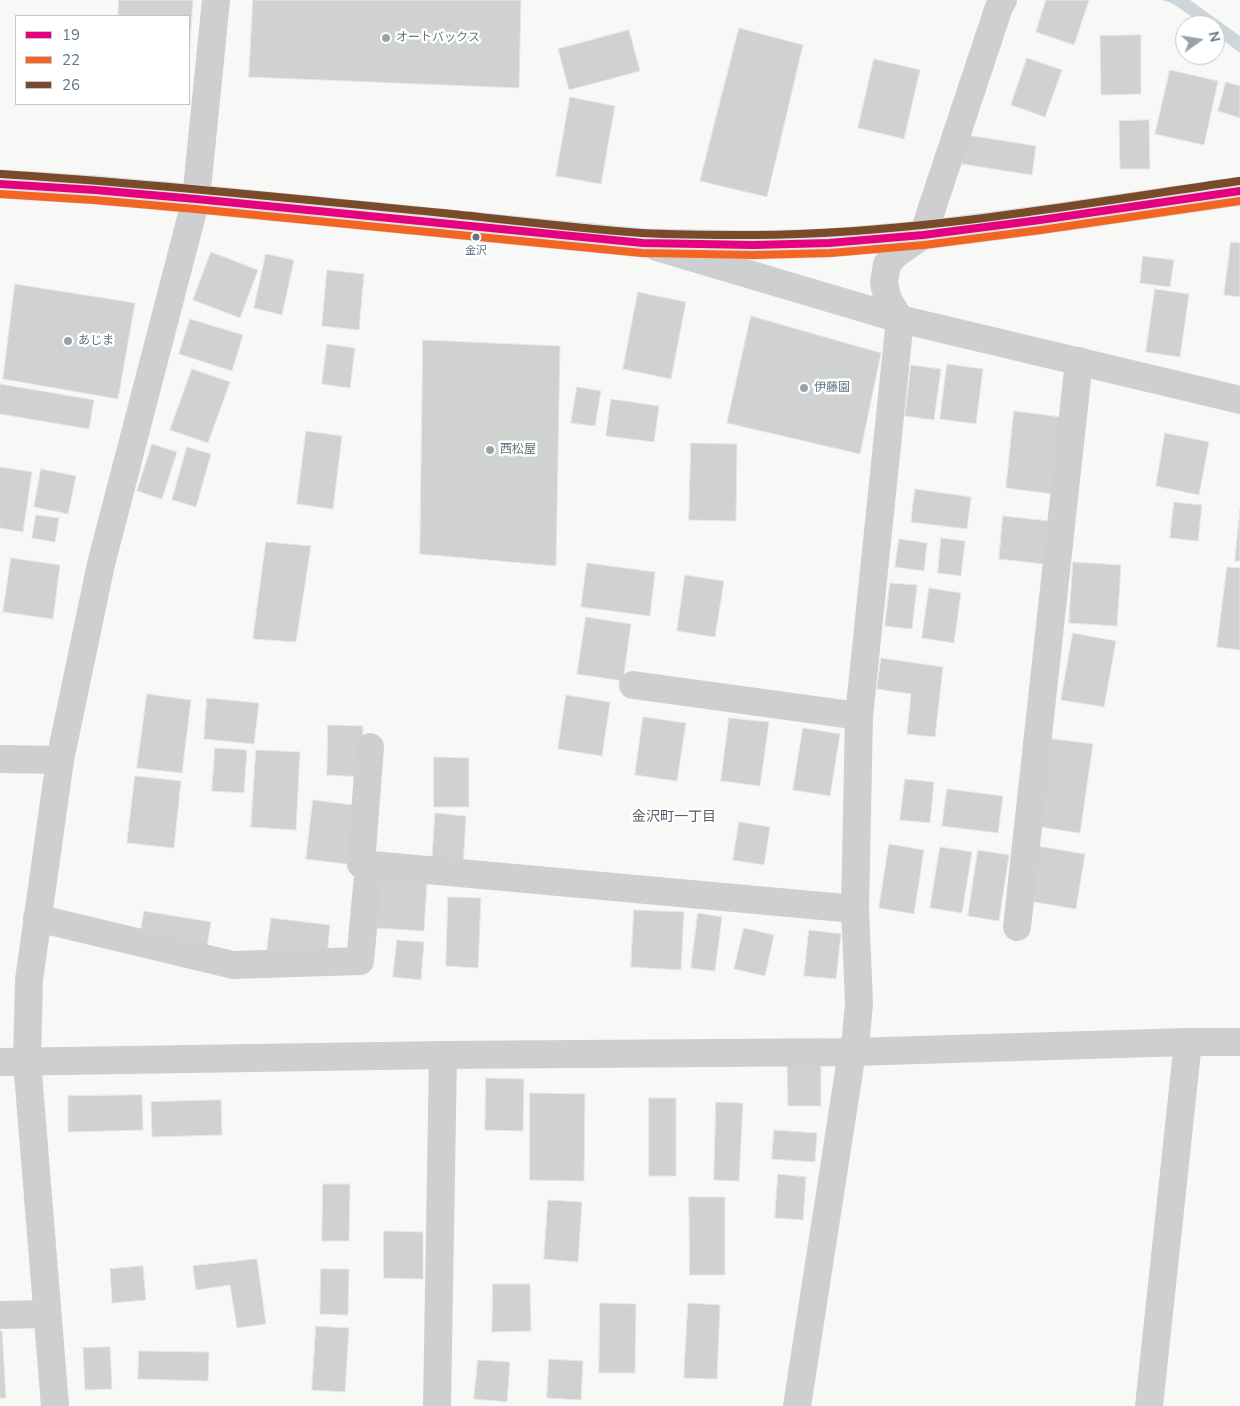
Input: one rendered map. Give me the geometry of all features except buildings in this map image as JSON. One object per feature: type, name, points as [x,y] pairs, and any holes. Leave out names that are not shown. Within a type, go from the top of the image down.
[{"type":"highway","points":[[0,184],[196,199],[643,243],[754,245],[829,243],[923,235],[1240,191]]},
{"type":"street","points":[[55,1406],[27,1061],[29,980],[60,760],[101,564],[196,199],[216,0]]},
{"type":"street","points":[[797,1406],[852,1052],[856,1037],[859,1003],[855,909],[859,716],[900,319],[888,300],[884,283],[887,264],[896,254],[923,235],[999,7],[1004,0]]},
{"type":"street","points":[[643,243],[900,319],[1240,400]]},
{"type":"street","points":[[1017,927],[1079,361]]},
{"type":"street","points":[[633,685],[859,716]]},
{"type":"street","points":[[370,748],[361,864],[855,909]]},
{"type":"street","points":[[0,759],[60,760]]},
{"type":"street","points":[[37,918],[233,965],[360,961],[369,865]]},
{"type":"street","points":[[1149,1406],[1188,1042]]},
{"type":"street","points":[[0,1062],[443,1055],[852,1052],[1240,1042]]},
{"type":"street","points":[[437,1406],[443,1055]]},
{"type":"street","points":[[0,1315],[47,1314]]},
{"type":"shaded area","points":[[1161,0],[1190,0],[1211,15],[1189,15],[1169,2]]},
{"type":"shaded area","points":[[1225,25],[1240,36],[1240,53],[1225,42]]},
{"type":"transit line","name":"26","points":[[1,174],[222,192],[617,231],[712,235],[815,233],[936,224],[1239,181]]},
{"type":"transit line","name":"19","points":[[0,184],[196,199],[643,243],[754,245],[829,243],[923,235],[1240,191]]},
{"type":"transit line","name":"22","points":[[0,194],[195,209],[642,253],[754,255],[830,253],[924,245],[1240,201]]},
{"type":"place","name":"オートバックス","points":[[386,38]]},
{"type":"place","name":"金沢","points":[[476,237]]},
{"type":"place","name":"あじま","points":[[68,341]]},
{"type":"place","name":"伊藤園","points":[[804,388]]},
{"type":"place","name":"西松屋","points":[[490,450]]},
{"type":"district","name":"金沢町一丁目","points":[[674,818]]}]
